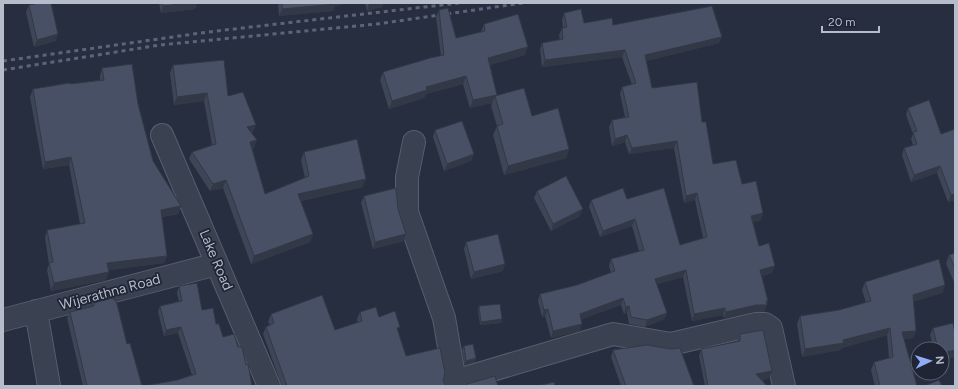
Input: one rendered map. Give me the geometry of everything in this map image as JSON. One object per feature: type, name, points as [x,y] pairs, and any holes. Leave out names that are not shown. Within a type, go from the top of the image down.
[{"type":"street","name":"Lake Road","points":[[162,135],[269,386]]},
{"type":"street","points":[[414,142],[407,177],[407,212],[444,318],[454,383],[613,334],[671,344],[756,324],[765,324],[771,328],[784,386]]},
{"type":"street","name":"Wijerathna Road","points":[[3,320],[217,264]]},
{"type":"street","points":[[36,311],[49,386]]},
{"type":"building","points":[[51,3],[58,34],[37,40],[29,5]]},
{"type":"building","points":[[163,3],[188,3],[163,6]]},
{"type":"building","points":[[282,3],[336,3],[336,4],[282,9]]},
{"type":"building","points":[[712,6],[722,37],[645,55],[652,88],[697,82],[702,122],[706,122],[713,164],[736,160],[742,184],[756,181],[763,213],[751,216],[759,246],[769,243],[775,266],[760,270],[768,301],[766,301],[767,305],[756,305],[726,312],[725,308],[694,314],[686,270],[655,279],[667,313],[647,320],[631,317],[629,306],[626,307],[623,298],[580,314],[582,324],[553,331],[548,309],[544,310],[540,294],[577,285],[615,271],[611,259],[644,250],[635,219],[603,231],[591,200],[623,188],[627,199],[664,188],[680,245],[707,237],[697,193],[686,196],[677,141],[632,148],[627,135],[615,139],[612,120],[629,117],[622,87],[636,83],[625,50],[545,60],[542,43],[563,39],[562,28],[567,27],[564,13],[581,9],[584,23],[612,18],[613,25]]},
{"type":"building","points":[[448,8],[456,38],[485,31],[484,24],[518,14],[528,47],[488,58],[497,95],[473,100],[466,76],[426,87],[427,90],[392,101],[383,72],[444,55],[439,10]]},
{"type":"building","points":[[224,60],[228,96],[243,92],[256,125],[247,127],[257,140],[250,142],[265,194],[309,176],[304,152],[357,139],[366,179],[298,194],[313,234],[254,256],[226,180],[213,184],[192,152],[216,144],[207,93],[177,97],[173,65]]},
{"type":"building","points":[[132,64],[138,104],[153,161],[181,206],[161,210],[167,256],[107,263],[109,272],[54,283],[49,263],[53,262],[47,230],[85,223],[71,157],[45,162],[33,89],[69,83],[104,80],[102,68]]},
{"type":"building","points":[[524,88],[532,116],[558,108],[569,149],[508,166],[497,126],[503,124],[495,96]]},
{"type":"building","points":[[929,100],[941,134],[955,129],[955,194],[951,195],[940,166],[914,175],[904,148],[917,144],[913,132],[917,131],[908,108]]},
{"type":"building","points":[[462,121],[474,154],[447,164],[435,130]]},
{"type":"building","points":[[566,176],[583,209],[553,224],[537,191]]},
{"type":"building","points":[[396,188],[398,209],[406,234],[375,242],[364,196]]},
{"type":"building","points":[[498,234],[505,264],[474,272],[466,242]]},
{"type":"building","points":[[955,253],[955,268],[949,255]]},
{"type":"building","points":[[939,259],[945,285],[913,295],[916,331],[902,332],[910,361],[910,381],[916,381],[917,386],[880,386],[874,362],[893,357],[890,328],[843,340],[844,343],[805,349],[800,316],[839,310],[871,301],[865,282]]},
{"type":"building","points":[[197,283],[202,310],[213,308],[216,324],[219,324],[223,337],[234,334],[238,347],[242,347],[246,365],[248,364],[252,386],[144,386],[177,380],[196,374],[181,327],[166,330],[160,306],[182,301],[179,286]]},
{"type":"building","points":[[322,295],[335,330],[362,321],[360,312],[376,307],[379,317],[395,311],[400,327],[397,328],[406,356],[440,348],[445,373],[443,381],[446,386],[287,386],[266,327],[274,323],[271,314]]},
{"type":"building","points":[[113,298],[116,300],[127,344],[130,343],[142,386],[87,386],[70,312],[94,306],[94,303]]},
{"type":"building","points":[[500,304],[502,319],[481,322],[479,306]]},
{"type":"building","points":[[953,323],[955,333],[955,350],[950,351],[950,341],[936,341],[933,328]]},
{"type":"building","points":[[763,330],[772,371],[756,374],[767,386],[708,386],[701,349],[740,341],[740,334]]},
{"type":"building","points":[[473,344],[476,358],[466,361],[464,346]]},
{"type":"building","points":[[647,345],[671,349],[680,348],[694,386],[626,386],[613,350]]},
{"type":"building","points":[[495,376],[498,386],[465,386],[467,384]]},
{"type":"building","points":[[940,381],[942,386],[924,386]]},
{"type":"building","points":[[554,382],[555,386],[538,386]]},
{"type":"railway","points":[[3,61],[208,32],[459,3]]},
{"type":"railway","points":[[3,70],[160,45],[377,24],[523,3]]}]
